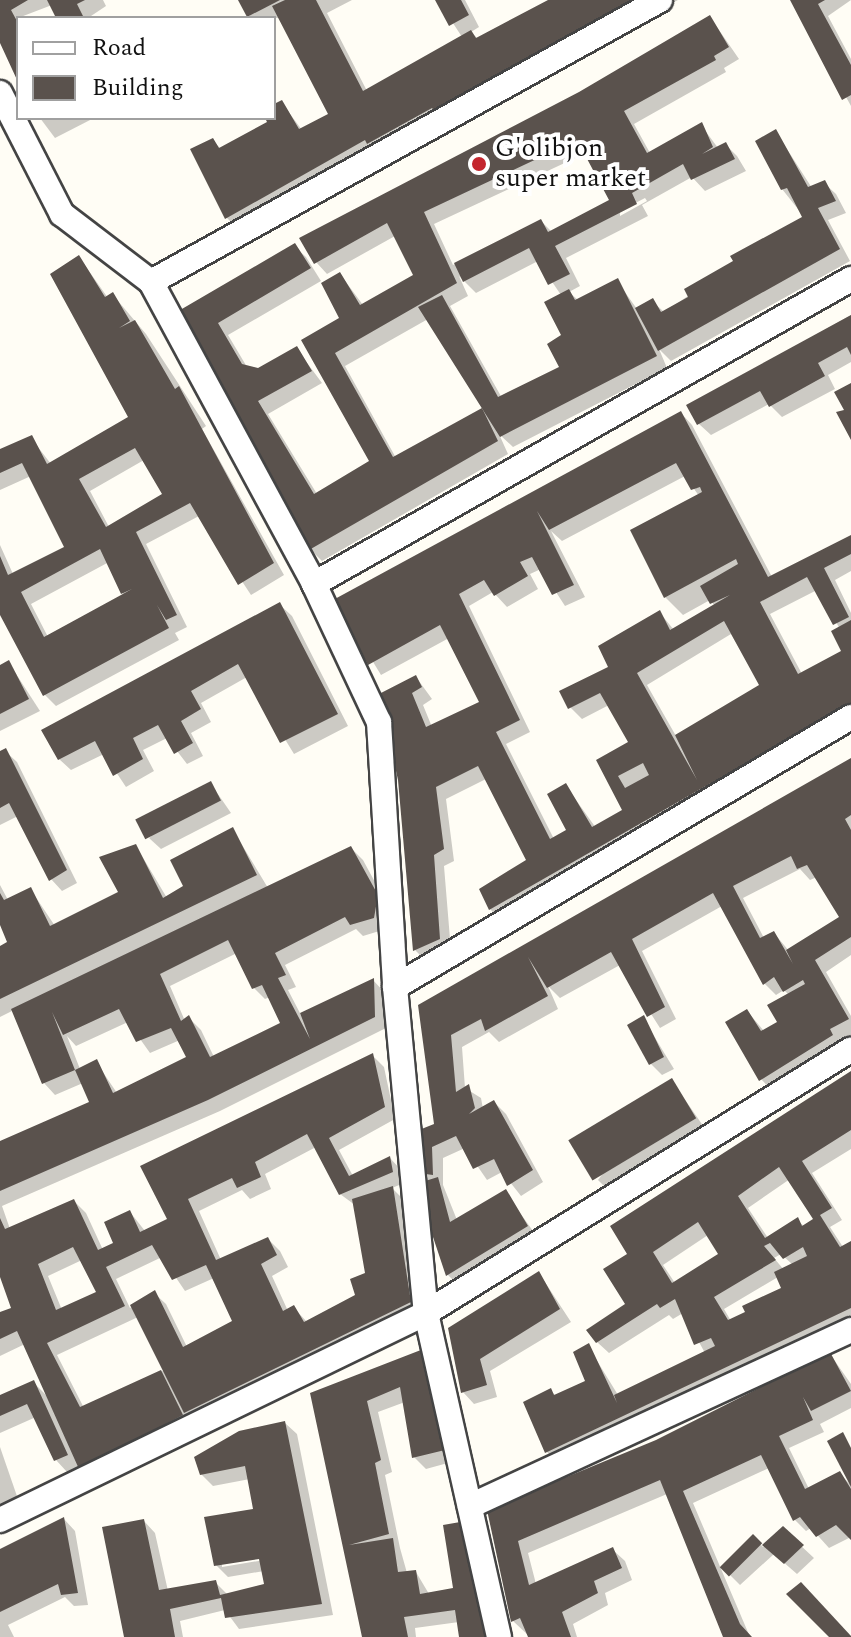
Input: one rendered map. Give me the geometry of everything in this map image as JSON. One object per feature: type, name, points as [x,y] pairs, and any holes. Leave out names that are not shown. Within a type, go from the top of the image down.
[{"type":"street","points":[[151,282],[660,0]]},
{"type":"street","points":[[0,93],[62,214],[151,282],[314,584],[379,722],[395,987],[426,1313],[499,1637]]},
{"type":"street","points":[[314,584],[851,279]]},
{"type":"street","points":[[395,987],[851,717]]},
{"type":"street","points":[[0,1520],[426,1313],[851,1050]]},
{"type":"street","points":[[470,1506],[851,1330]]},
{"type":"building","points":[[0,0],[28,0],[11,10],[16,19],[16,78],[0,43]]},
{"type":"building","points":[[47,0],[85,0],[77,4],[83,16],[55,16]]},
{"type":"building","points":[[238,0],[280,0],[249,16]]},
{"type":"building","points":[[285,0],[316,0],[363,91],[471,30],[476,38],[548,0],[647,0],[436,113],[432,108],[367,144],[365,140],[225,219],[190,149],[213,138],[219,148],[266,120],[276,120],[276,103],[282,100],[299,129],[328,114],[272,6]]},
{"type":"building","points":[[435,0],[461,0],[469,15],[449,26]]},
{"type":"building","points":[[790,0],[825,0],[818,4],[851,65],[851,95],[842,100]]},
{"type":"building","points":[[710,15],[729,47],[714,56],[716,60],[624,111],[647,153],[702,122],[713,147],[702,154],[726,142],[735,159],[691,180],[683,164],[632,193],[637,204],[555,246],[570,274],[548,285],[529,248],[463,282],[454,263],[541,219],[548,232],[609,200],[577,140],[424,212],[457,283],[335,353],[393,457],[482,408],[498,441],[309,550],[175,313],[295,243],[311,268],[218,323],[242,364],[258,368],[297,346],[312,371],[258,401],[314,494],[369,461],[301,340],[339,318],[321,283],[340,272],[360,305],[413,275],[387,223],[314,264],[299,238],[579,92]]},
{"type":"building","points":[[776,129],[808,187],[825,180],[836,201],[818,208],[840,249],[658,351],[635,308],[653,298],[661,312],[688,297],[684,289],[733,261],[730,256],[802,217],[787,188],[781,190],[755,141]]},
{"type":"building","points":[[79,255],[105,297],[113,292],[130,321],[119,328],[135,320],[175,389],[179,386],[274,563],[238,585],[190,503],[136,532],[177,615],[166,620],[157,605],[169,628],[43,696],[0,615],[0,556],[8,575],[64,547],[22,463],[0,473],[0,449],[32,435],[47,464],[128,417],[50,274]],"holes":[[[135,448],[162,494],[106,527],[79,479]],[[100,549],[121,594],[132,589],[44,637],[21,592]]]},
{"type":"building","points":[[618,278],[657,356],[500,437],[418,307],[442,295],[498,397],[559,367],[547,344],[561,335],[544,302],[569,289],[575,300]]},
{"type":"building","points":[[851,315],[851,355],[847,347],[818,363],[825,376],[769,407],[760,391],[697,425],[686,405]]},
{"type":"building","points":[[851,383],[851,440],[836,412],[844,410],[834,392]]},
{"type":"building","points":[[681,411],[768,577],[851,535],[851,554],[824,568],[849,617],[833,625],[807,577],[760,602],[798,674],[841,651],[831,631],[851,620],[851,703],[489,910],[479,889],[526,860],[478,766],[436,787],[444,849],[434,855],[440,939],[413,951],[398,780],[379,694],[416,675],[422,687],[412,693],[426,727],[479,702],[440,625],[368,665],[333,600]],"holes":[[[676,463],[691,490],[700,487],[702,492],[630,530],[664,598],[736,559],[738,564],[700,586],[710,604],[730,595],[670,630],[660,610],[598,646],[608,667],[559,691],[568,709],[600,693],[628,742],[596,760],[622,810],[592,827],[566,783],[547,794],[566,830],[550,839],[496,732],[520,720],[459,594],[484,580],[494,596],[528,576],[520,562],[532,557],[552,595],[574,585],[537,511],[549,530]],[[724,621],[759,685],[675,735],[697,780],[637,673]],[[643,763],[649,775],[625,788],[618,776]]]},
{"type":"building","points":[[280,602],[338,714],[280,743],[238,664],[191,691],[201,709],[181,721],[193,743],[174,754],[158,725],[133,738],[143,759],[113,776],[95,741],[58,760],[41,730]]},
{"type":"building","points":[[9,660],[29,699],[0,714],[0,665]]},
{"type":"building","points":[[6,748],[67,870],[49,881],[9,803],[0,808],[0,751]]},
{"type":"building","points":[[851,758],[851,815],[845,819],[851,830],[851,937],[815,960],[849,1019],[830,1029],[833,1035],[759,1081],[725,1022],[747,1009],[761,1031],[777,1022],[767,1005],[805,984],[803,980],[783,992],[774,977],[763,985],[713,893],[632,939],[665,1007],[647,1017],[611,952],[547,988],[528,957],[548,996],[485,1031],[481,1019],[451,1035],[456,1092],[469,1084],[475,1108],[469,1114],[494,1100],[533,1170],[507,1186],[494,1159],[473,1169],[456,1136],[432,1147],[433,1175],[418,1173],[419,1130],[434,1124],[418,1005]],"holes":[[[791,856],[797,869],[807,865],[839,917],[786,950],[793,964],[774,931],[760,938],[733,886]]]},
{"type":"building","points":[[211,781],[221,801],[145,839],[135,820]]},
{"type":"building","points":[[233,827],[257,875],[0,999],[0,946],[7,942],[0,925],[0,893],[4,900],[31,887],[50,926],[118,892],[99,857],[136,844],[163,898],[183,886],[170,860]]},
{"type":"building","points":[[351,846],[378,895],[374,918],[350,925],[345,917],[275,953],[286,975],[278,978],[310,1039],[300,1013],[374,978],[375,1017],[208,1100],[0,1191],[0,1141],[89,1102],[75,1070],[42,1084],[11,1009]],"holes":[[[228,940],[252,989],[262,985],[280,1023],[210,1057],[189,1015],[181,1021],[160,974]],[[119,1009],[136,1042],[171,1028],[186,1057],[113,1093],[97,1059],[75,1070],[52,1012],[63,1035]]]},
{"type":"building","points":[[644,1015],[664,1057],[649,1065],[627,1025]]},
{"type":"building","points":[[373,1053],[385,1107],[329,1138],[349,1176],[390,1156],[393,1172],[339,1195],[307,1134],[255,1162],[261,1177],[237,1188],[232,1178],[188,1199],[216,1260],[268,1237],[277,1255],[261,1264],[283,1311],[294,1305],[304,1322],[355,1295],[350,1279],[365,1273],[352,1199],[393,1186],[411,1302],[184,1413],[130,1305],[155,1290],[183,1347],[232,1321],[206,1265],[172,1280],[152,1245],[106,1267],[125,1306],[47,1343],[80,1407],[161,1370],[183,1415],[79,1469],[17,1331],[0,1339],[0,1312],[11,1308],[0,1277],[0,1218],[5,1229],[74,1199],[98,1250],[113,1243],[104,1222],[130,1210],[140,1232],[167,1219],[140,1166]],"holes":[[[73,1247],[96,1292],[56,1310],[38,1264]]]},
{"type":"building","points":[[851,1071],[851,1130],[802,1161],[832,1208],[820,1215],[840,1247],[851,1241],[851,1308],[545,1453],[523,1402],[551,1388],[554,1395],[585,1381],[573,1352],[589,1343],[617,1403],[614,1395],[715,1346],[711,1338],[694,1345],[675,1299],[660,1308],[657,1304],[596,1343],[586,1330],[625,1304],[603,1269],[627,1254],[610,1226]],"holes":[[[779,1167],[813,1219],[802,1226],[798,1217],[765,1238],[738,1196]],[[698,1222],[718,1254],[672,1283],[653,1252]],[[770,1243],[783,1259],[803,1247],[807,1256],[774,1272],[781,1288],[742,1306],[745,1312],[728,1320],[714,1297],[776,1260],[764,1246]]]},
{"type":"building","points":[[672,1078],[696,1118],[592,1181],[568,1140]]},
{"type":"building","points":[[438,1177],[450,1222],[506,1189],[528,1226],[446,1276],[428,1222],[422,1182]]},
{"type":"building","points":[[539,1271],[560,1309],[480,1359],[487,1385],[461,1393],[448,1328]]},
{"type":"building","points":[[426,1348],[445,1450],[412,1458],[400,1387],[367,1401],[381,1460],[375,1463],[389,1534],[349,1545],[393,1538],[398,1572],[416,1570],[420,1594],[453,1588],[443,1525],[466,1521],[485,1637],[459,1637],[455,1610],[404,1617],[408,1637],[362,1637],[310,1393]]},
{"type":"building","points":[[830,1352],[851,1391],[811,1411],[803,1397],[813,1420],[779,1436],[805,1489],[840,1471],[851,1489],[851,1540],[836,1525],[816,1537],[800,1517],[793,1521],[761,1455],[683,1491],[740,1624],[752,1637],[723,1637],[660,1480],[518,1541],[529,1585],[613,1547],[622,1568],[594,1581],[598,1593],[562,1612],[571,1637],[528,1637],[520,1618],[511,1622],[487,1510],[656,1440]]},
{"type":"building","points":[[34,1380],[68,1455],[54,1461],[27,1404],[0,1416],[0,1395]]},
{"type":"building","points":[[285,1421],[322,1604],[225,1618],[221,1598],[170,1609],[175,1637],[124,1637],[102,1527],[144,1519],[159,1590],[216,1580],[220,1595],[264,1584],[259,1559],[214,1566],[204,1517],[253,1509],[245,1466],[200,1475],[194,1457],[239,1431]]},
{"type":"building","points":[[843,1432],[851,1448],[851,1487],[827,1441]]},
{"type":"building","points":[[64,1517],[78,1593],[61,1595],[58,1584],[0,1612],[0,1549]]},
{"type":"building","points":[[783,1526],[804,1545],[784,1564],[762,1545]]},
{"type":"building","points":[[753,1534],[762,1543],[729,1576],[720,1567]]},
{"type":"building","points":[[801,1582],[851,1637],[829,1637],[786,1594]]},
{"type":"place","name":"G'olibjon super market","points":[[479,164]]}]
